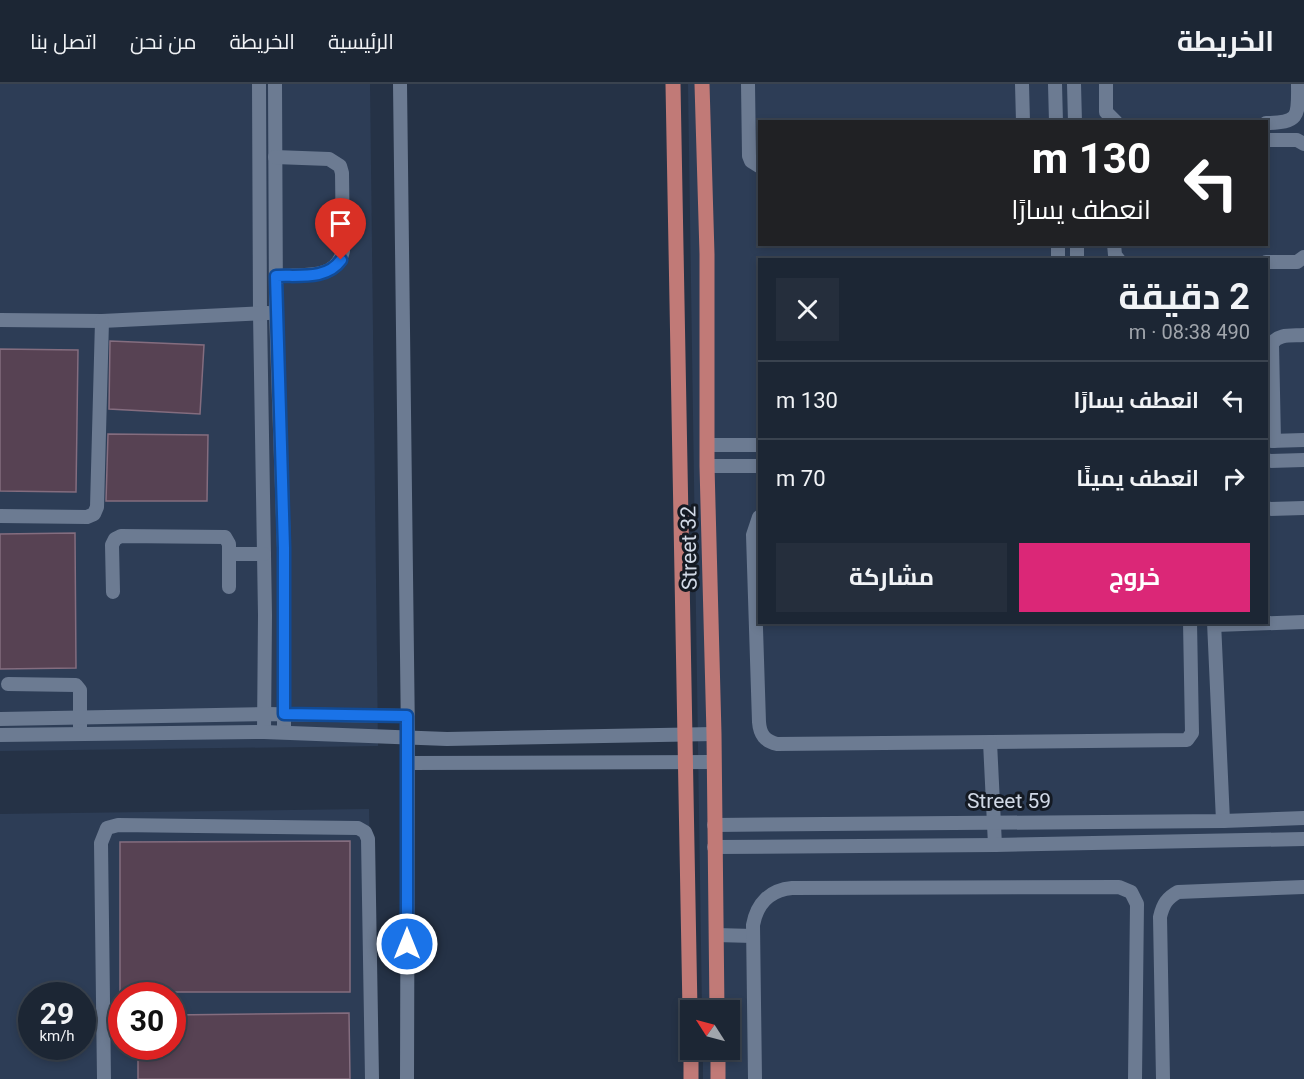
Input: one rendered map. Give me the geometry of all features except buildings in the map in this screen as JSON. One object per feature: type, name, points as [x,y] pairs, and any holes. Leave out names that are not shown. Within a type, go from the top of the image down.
[{"type":"main road","name":"Street 32","points":[[673,84],[690,1000]]},
{"type":"main road","name":"Street 32","points":[[702,84],[707,254],[707,445],[714,734],[717,1000]]},
{"type":"main road","points":[[680,446],[707,445]]},
{"type":"main road","points":[[680,466],[708,466]]},
{"type":"main road","points":[[691,1060],[691,1079]]},
{"type":"main road","points":[[718,1060],[718,1079]]},
{"type":"street","points":[[259,84],[265,615],[264,732]]},
{"type":"street","points":[[275,84],[276,312],[285,732]]},
{"type":"street","points":[[400,84],[408,738],[407,1079]]},
{"type":"street","points":[[748,84],[749,156],[751,161],[758,165]]},
{"type":"street","points":[[1022,84],[1023,120]]},
{"type":"street","points":[[1056,84],[1056,120]]},
{"type":"street","points":[[1074,84],[1075,120]]},
{"type":"street","points":[[1106,84],[1106,112],[1114,120]]},
{"type":"street","points":[[1268,123],[1284,123],[1295,116],[1298,109],[1298,84]]},
{"type":"street","points":[[1268,140],[1297,140],[1304,144]]},
{"type":"street","points":[[275,157],[329,159],[340,166],[344,250],[336,267],[328,272],[276,276]]},
{"type":"street","points":[[1268,262],[1297,262],[1304,257]]},
{"type":"street","points":[[0,320],[102,321],[276,312]]},
{"type":"street","points":[[0,516],[87,517],[94,514],[97,507],[102,321]]},
{"type":"street","points":[[1304,335],[1280,337],[1275,339],[1272,345],[1270,441],[1304,440]]},
{"type":"street","points":[[707,445],[758,445]]},
{"type":"street","points":[[1268,461],[1304,460]]},
{"type":"street","points":[[708,466],[758,466]]},
{"type":"street","points":[[1268,509],[1304,508]]},
{"type":"street","points":[[758,520],[753,535],[753,546],[759,722],[764,738],[770,742],[786,745],[1189,739],[1192,733],[1190,624]]},
{"type":"street","points":[[113,592],[112,545],[118,537],[222,536],[228,541],[228,586]]},
{"type":"street","points":[[229,554],[264,554]]},
{"type":"street","points":[[265,615],[284,615]]},
{"type":"street","points":[[1268,623],[1304,622]]},
{"type":"street","points":[[1214,624],[1223,821]]},
{"type":"street","points":[[9,684],[76,685],[80,690],[80,735]]},
{"type":"street","points":[[0,719],[265,714],[407,716]]},
{"type":"street","points":[[0,735],[285,732],[447,740],[714,734]]},
{"type":"street","points":[[990,742],[995,845]]},
{"type":"street","points":[[407,763],[714,762]]},
{"type":"street","name":"Street 59","points":[[714,825],[1223,821],[1304,818]]},
{"type":"street","points":[[104,1079],[101,843],[107,828],[118,825],[358,828],[365,832],[368,839],[372,1079]]},
{"type":"street","name":"Street 59","points":[[714,847],[995,845],[1304,839]]},
{"type":"street","points":[[1163,1079],[1160,917],[1169,897],[1178,892],[1304,887]]},
{"type":"street","points":[[755,1079],[753,936],[755,915],[759,906],[773,893],[782,889],[1125,889],[1131,892],[1137,904],[1135,1079]]},
{"type":"street","points":[[716,935],[753,936]]},
{"type":"shaded area","points":[[0,84],[370,84],[378,746],[0,751]]},
{"type":"shaded area","points":[[688,84],[1304,84],[1304,1079],[703,1079],[703,1060],[740,1060],[740,1000],[702,1000]]},
{"type":"shaded area","points":[[369,809],[375,1079],[0,1079],[0,814]]},
{"type":"route","points":[[341,260],[336,267],[320,274],[276,276],[284,548],[284,714],[407,716],[407,944]]}]
